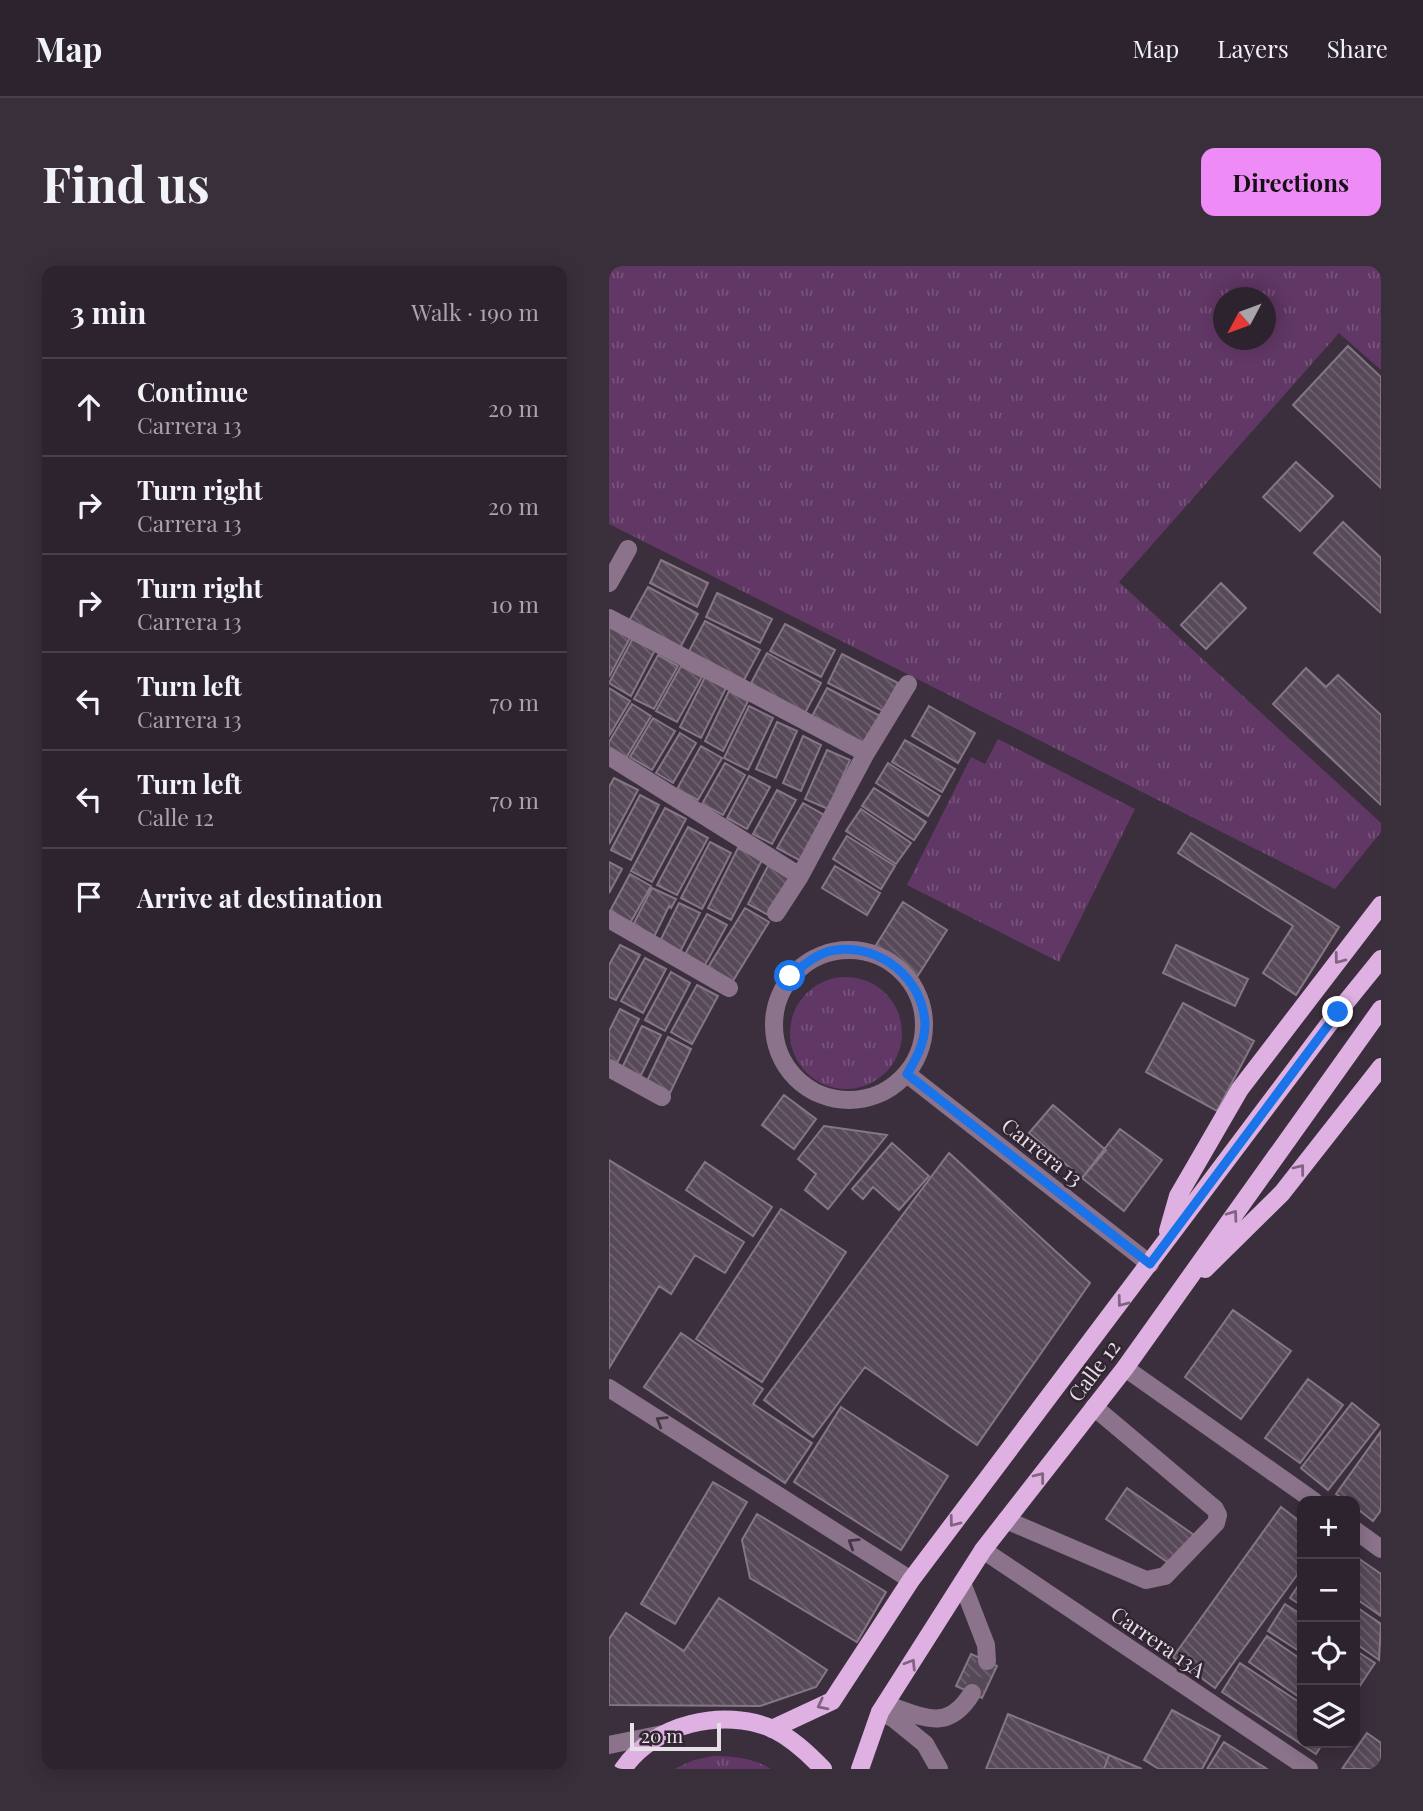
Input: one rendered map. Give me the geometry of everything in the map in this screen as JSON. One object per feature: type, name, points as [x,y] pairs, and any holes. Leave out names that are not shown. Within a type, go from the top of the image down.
[{"type":"main road","points":[[1165,1242],[1178,1196],[1240,1089],[1381,905]]},
{"type":"main road","name":"Calle 12","points":[[772,1728],[832,1701],[911,1580],[1338,1012],[1381,959]]},
{"type":"main road","name":"Calle 12","points":[[860,1769],[882,1708],[983,1550],[1125,1368],[1381,1009]]},
{"type":"main road","points":[[1168,1306],[1282,1193],[1381,1067]]},
{"type":"main road","points":[[623,1769],[629,1760],[663,1734],[698,1722],[735,1719],[772,1728],[804,1748],[823,1769]]},
{"type":"street","points":[[609,583],[628,549]]},
{"type":"street","points":[[609,618],[866,753]]},
{"type":"street","points":[[776,913],[800,876],[866,753],[908,684]]},
{"type":"street","points":[[609,756],[800,876]]},
{"type":"street","points":[[609,919],[729,988]]},
{"type":"street","points":[[835,950],[861,951],[886,960],[906,976],[920,999],[925,1025],[920,1051],[907,1074],[887,1091],[862,1100],[836,1100],[811,1091],[791,1074],[777,1051],[772,1025],[777,999],[790,976],[810,959],[835,950]]},
{"type":"street","points":[[609,1068],[662,1097]]},
{"type":"street","name":"Carrera 13","points":[[907,1074],[1150,1264]]},
{"type":"street","points":[[1125,1368],[1307,1496]]},
{"type":"street","points":[[609,1388],[911,1580]]},
{"type":"street","points":[[1006,1520],[1146,1580],[1165,1576],[1216,1523],[1218,1515],[1215,1509],[1094,1407]]},
{"type":"street","points":[[1360,1534],[1381,1549]]},
{"type":"street","name":"Carrera 13A","points":[[983,1550],[1309,1769]]},
{"type":"street","points":[[962,1583],[986,1645],[987,1661]]},
{"type":"street","points":[[882,1708],[934,1719],[951,1717],[972,1693]]},
{"type":"street","points":[[882,1708],[925,1744],[939,1769]]},
{"type":"street","points":[[609,1745],[663,1734]]},
{"type":"green space","points":[[609,266],[1381,266],[1381,370],[1339,333],[1119,582],[1381,823],[1381,832],[1335,889],[609,524]]},
{"type":"green space","points":[[998,739],[1135,809],[1059,962],[907,885],[971,757],[985,764]]},
{"type":"green space","points":[[846,977],[867,981],[886,993],[898,1012],[902,1033],[898,1054],[886,1073],[867,1085],[846,1089],[825,1085],[806,1073],[794,1054],[790,1033],[794,1012],[806,993],[825,981]]},
{"type":"green space","points":[[713,1756],[743,1758],[771,1769],[674,1769],[694,1760]]},
{"type":"building","points":[[1348,346],[1381,377],[1381,488],[1293,405]]},
{"type":"building","points":[[1296,462],[1333,496],[1300,531],[1263,497]]},
{"type":"building","points":[[1343,522],[1381,558],[1381,613],[1314,553]]},
{"type":"building","points":[[661,560],[708,583],[697,607],[650,583]]},
{"type":"building","points":[[1221,583],[1246,608],[1206,649],[1181,625]]},
{"type":"building","points":[[648,587],[698,614],[680,648],[629,621]]},
{"type":"building","points":[[717,593],[772,619],[760,643],[706,617]]},
{"type":"building","points":[[705,621],[760,650],[743,682],[688,653]]},
{"type":"building","points":[[785,624],[835,650],[821,677],[770,651]]},
{"type":"building","points":[[609,625],[631,636],[609,677]]},
{"type":"building","points":[[633,638],[655,650],[631,696],[609,683]]},
{"type":"building","points":[[767,653],[821,683],[804,715],[750,685]]},
{"type":"building","points":[[842,654],[898,683],[883,711],[828,683]]},
{"type":"building","points":[[658,655],[678,666],[654,709],[634,699]]},
{"type":"building","points":[[681,666],[702,677],[677,722],[656,711]]},
{"type":"building","points":[[1306,668],[1326,687],[1338,675],[1381,715],[1381,805],[1273,704]]},
{"type":"building","points":[[705,677],[726,688],[701,738],[680,727]]},
{"type":"building","points":[[609,688],[630,701],[609,736]]},
{"type":"building","points":[[827,688],[882,717],[866,747],[811,718]]},
{"type":"building","points":[[729,691],[748,701],[723,751],[705,741]]},
{"type":"building","points":[[632,704],[651,716],[626,758],[609,747],[609,742]]},
{"type":"building","points":[[749,706],[773,718],[748,770],[724,758]]},
{"type":"building","points":[[929,706],[975,733],[958,763],[912,736]]},
{"type":"building","points":[[653,718],[675,731],[652,770],[630,757]]},
{"type":"building","points":[[777,722],[797,731],[776,778],[756,769]]},
{"type":"building","points":[[680,733],[696,743],[673,783],[656,773]]},
{"type":"building","points":[[803,736],[821,745],[801,791],[783,783]]},
{"type":"building","points":[[905,740],[955,769],[942,792],[892,762]]},
{"type":"building","points":[[701,746],[722,758],[698,800],[677,789]]},
{"type":"building","points":[[827,750],[850,760],[828,809],[805,799]]},
{"type":"building","points":[[725,763],[745,775],[723,815],[702,804]]},
{"type":"building","points":[[888,763],[940,796],[928,816],[876,783]]},
{"type":"building","points":[[749,776],[770,787],[747,829],[727,818]]},
{"type":"building","points":[[614,778],[638,790],[609,844],[609,787]]},
{"type":"building","points":[[874,788],[926,822],[914,840],[862,806]]},
{"type":"building","points":[[777,790],[796,800],[772,844],[753,834]]},
{"type":"building","points":[[640,795],[659,805],[631,860],[611,850]]},
{"type":"building","points":[[803,803],[826,816],[801,861],[777,848]]},
{"type":"building","points":[[665,808],[686,819],[652,882],[631,871]]},
{"type":"building","points":[[861,809],[911,843],[896,864],[846,831]]},
{"type":"building","points":[[688,827],[708,838],[677,895],[657,885]]},
{"type":"building","points":[[1191,833],[1339,927],[1296,995],[1263,973],[1293,926],[1178,853]]},
{"type":"building","points":[[847,836],[895,866],[881,889],[833,859]]},
{"type":"building","points":[[710,842],[731,853],[702,909],[681,898]]},
{"type":"building","points":[[738,848],[762,860],[731,920],[708,908]]},
{"type":"building","points":[[609,862],[622,869],[609,893]]},
{"type":"building","points":[[769,864],[791,876],[770,916],[748,904]]},
{"type":"building","points":[[835,866],[880,893],[867,915],[822,888]]},
{"type":"building","points":[[630,874],[651,886],[629,925],[609,913]]},
{"type":"building","points":[[652,888],[676,899],[671,908],[669,906],[654,937],[632,927]]},
{"type":"building","points":[[903,902],[947,930],[917,977],[873,950]]},
{"type":"building","points":[[679,903],[700,913],[679,954],[659,943]]},
{"type":"building","points":[[745,908],[769,922],[731,984],[707,969]]},
{"type":"building","points":[[707,914],[727,925],[704,967],[684,956]]},
{"type":"building","points":[[620,945],[640,955],[616,1000],[609,997],[609,965]]},
{"type":"building","points":[[1176,945],[1248,979],[1235,1006],[1163,973]]},
{"type":"building","points":[[645,958],[666,969],[643,1013],[621,1001]]},
{"type":"building","points":[[671,972],[690,983],[665,1031],[645,1020]]},
{"type":"building","points":[[697,985],[718,996],[692,1044],[671,1032]]},
{"type":"building","points":[[1183,1003],[1254,1041],[1217,1111],[1146,1072]]},
{"type":"building","points":[[620,1009],[639,1019],[616,1065],[609,1061],[609,1031]]},
{"type":"building","points":[[642,1026],[661,1035],[640,1077],[622,1068]]},
{"type":"building","points":[[668,1037],[691,1049],[670,1093],[647,1081]]},
{"type":"building","points":[[784,1095],[816,1119],[794,1149],[762,1125]]},
{"type":"building","points":[[1053,1105],[1106,1150],[1082,1178],[1029,1133]]},
{"type":"building","points":[[824,1126],[887,1135],[828,1209],[805,1190],[816,1174],[798,1159]]},
{"type":"building","points":[[1120,1129],[1162,1160],[1124,1211],[1082,1178]]},
{"type":"building","points":[[892,1143],[929,1176],[899,1210],[873,1187],[863,1199],[852,1189]]},
{"type":"building","points":[[949,1153],[1090,1283],[977,1445],[865,1367],[813,1437],[764,1400]]},
{"type":"building","points":[[609,1160],[744,1242],[725,1273],[695,1255],[671,1294],[659,1286],[609,1368]]},
{"type":"building","points":[[705,1162],[772,1207],[753,1236],[686,1190]]},
{"type":"building","points":[[781,1209],[846,1252],[762,1382],[696,1339]]},
{"type":"building","points":[[1233,1310],[1291,1351],[1241,1419],[1185,1377]]},
{"type":"building","points":[[681,1333],[763,1389],[753,1404],[812,1443],[785,1483],[644,1387]]},
{"type":"building","points":[[1308,1379],[1343,1405],[1300,1463],[1265,1438]]},
{"type":"building","points":[[1352,1403],[1379,1425],[1328,1490],[1301,1468]]},
{"type":"building","points":[[841,1407],[948,1476],[901,1550],[794,1482]]},
{"type":"building","points":[[1381,1431],[1381,1510],[1373,1521],[1360,1511],[1360,1496],[1336,1494]]},
{"type":"building","points":[[713,1482],[747,1502],[675,1624],[641,1604]]},
{"type":"building","points":[[1127,1488],[1194,1535],[1173,1566],[1106,1519]]},
{"type":"building","points":[[1281,1507],[1297,1519],[1297,1575],[1215,1688],[1173,1657]]},
{"type":"building","points":[[757,1514],[886,1592],[857,1642],[750,1578],[742,1540]]},
{"type":"building","points":[[1360,1559],[1381,1574],[1381,1616],[1360,1601]]},
{"type":"building","points":[[1297,1588],[1297,1603],[1290,1598]]},
{"type":"building","points":[[719,1598],[827,1670],[816,1687],[760,1706],[609,1705],[609,1639],[626,1613],[684,1651]]},
{"type":"building","points":[[1285,1604],[1297,1612],[1297,1650],[1268,1631]]},
{"type":"building","points":[[1360,1609],[1381,1624],[1379,1660],[1360,1647]]},
{"type":"building","points":[[1267,1636],[1297,1657],[1297,1696],[1249,1662]]},
{"type":"building","points":[[1360,1653],[1375,1663],[1360,1686]]},
{"type":"building","points":[[971,1654],[997,1666],[982,1698],[956,1686]]},
{"type":"building","points":[[1240,1663],[1297,1701],[1297,1741],[1222,1692]]},
{"type":"building","points":[[1172,1710],[1220,1736],[1202,1769],[1159,1769],[1144,1760]]},
{"type":"building","points":[[1008,1714],[1109,1755],[1104,1769],[986,1769]]},
{"type":"building","points":[[1367,1733],[1381,1743],[1381,1769],[1342,1769],[1357,1748],[1360,1748]]},
{"type":"building","points":[[1224,1742],[1267,1769],[1207,1769]]},
{"type":"building","points":[[1307,1748],[1320,1748],[1316,1754]]},
{"type":"building","points":[[1109,1755],[1142,1769],[1104,1769]]},
{"type":"tunnel","points":[[972,1693],[987,1661]]},
{"type":"route","points":[[790,976],[810,959],[835,950],[861,951],[886,960],[906,976],[920,999],[925,1025],[920,1051],[907,1074],[1150,1264],[1338,1012]]}]
